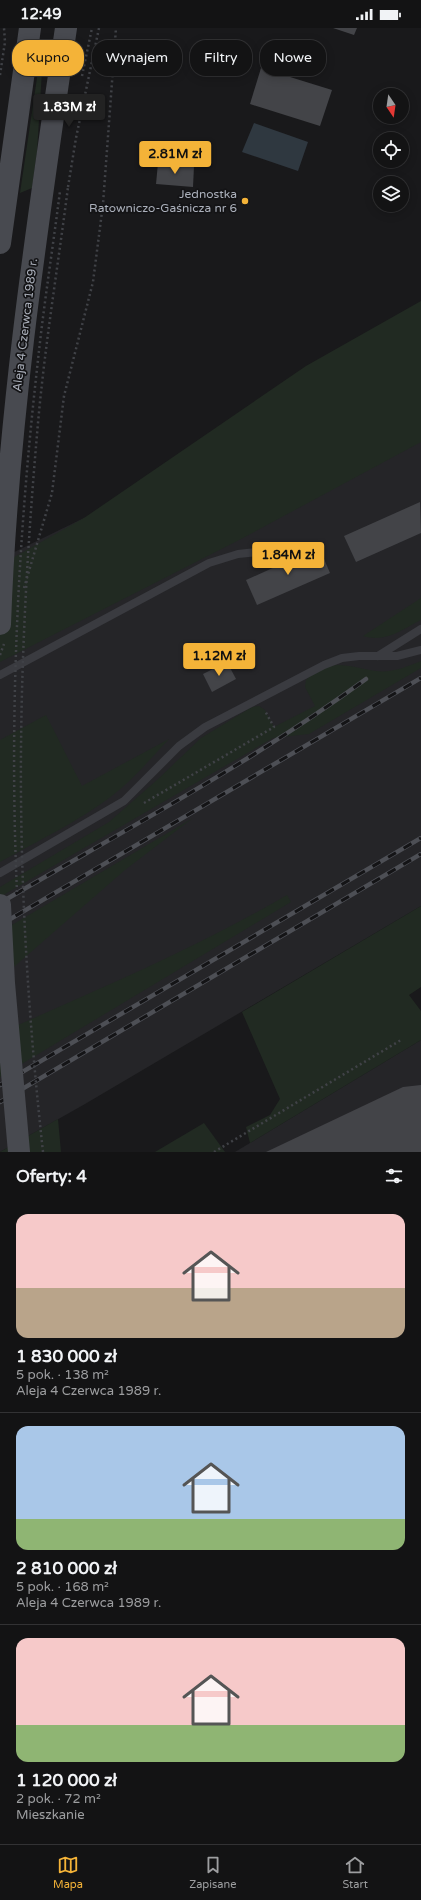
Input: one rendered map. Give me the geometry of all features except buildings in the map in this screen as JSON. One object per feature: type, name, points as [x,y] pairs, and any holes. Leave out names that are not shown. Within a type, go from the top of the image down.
[{"type":"main road","points":[[1,234],[30,28]]},
{"type":"main road","name":"Aleja 4 Czerwca 1989 r.","points":[[6,628],[5,532],[18,384],[51,197],[66,28]]},
{"type":"main road","points":[[9,902],[4,983],[19,1152]]},
{"type":"lane","points":[[0,675],[209,563],[238,554],[267,551]]},
{"type":"lane","points":[[377,656],[421,629]]},
{"type":"lane","points":[[0,873],[124,800],[179,746],[205,727],[324,665],[342,658],[396,656],[421,650]]},
{"type":"path","points":[[0,75],[5,42],[4,28]]},
{"type":"path","points":[[81,81],[92,28]]},
{"type":"path","points":[[43,1152],[34,1060],[23,876],[21,797],[24,648],[29,547],[38,423],[68,187],[76,138],[99,28]]},
{"type":"path","points":[[0,655],[6,628],[38,543],[52,493],[64,396],[93,282],[103,204],[116,28]]},
{"type":"path","points":[[9,902],[15,804],[15,726],[22,551],[51,197]]},
{"type":"path","points":[[214,1152],[401,1040]]},
{"type":"shaded area","points":[[37,76],[42,76],[37,152],[32,188],[20,193]]},
{"type":"shaded area","points":[[254,123],[308,142],[298,171],[242,152]]},
{"type":"shaded area","points":[[421,301],[421,442],[243,538],[0,662],[0,565],[84,518],[306,366]]},
{"type":"shaded area","points":[[421,396],[421,906],[85,1104],[0,1152],[0,559],[84,518]]},
{"type":"shaded area","points":[[421,598],[421,620],[386,637],[371,638],[363,636]]},
{"type":"shaded area","points":[[421,661],[421,668],[309,734],[273,738],[0,897],[0,887],[109,822],[157,780],[201,738],[252,707],[259,706],[265,710],[274,727],[315,706],[305,687],[306,680],[322,668],[339,665],[376,671],[387,671],[405,667]]},
{"type":"shaded area","points":[[46,715],[82,786],[169,739],[128,782],[113,795],[87,813],[0,862],[0,740]]},
{"type":"shaded area","points":[[193,818],[125,870],[0,979],[0,932]]},
{"type":"shaded area","points":[[287,895],[291,902],[0,1077],[0,1033],[109,985],[181,951],[252,915]]},
{"type":"shaded area","points":[[421,906],[421,987],[409,995],[421,1011],[421,1040],[250,1143],[246,1127],[270,1115],[280,1099],[242,1012]]},
{"type":"shaded area","points":[[421,1040],[421,1152],[235,1152],[250,1143]]},
{"type":"shaded area","points":[[58,1119],[61,1152],[0,1152]]},
{"type":"shaded area","points":[[204,1123],[225,1152],[155,1152]]},
{"type":"railway","points":[[0,925],[421,678]]},
{"type":"railway","points":[[0,903],[140,823],[232,768],[322,710],[366,679]]},
{"type":"railway","points":[[0,1085],[421,838]]},
{"type":"railway","points":[[0,1102],[421,854]]},
{"type":"place","name":"Jednostka Ratowniczo-Gaśnicza nr 6","points":[[245,201]]}]
